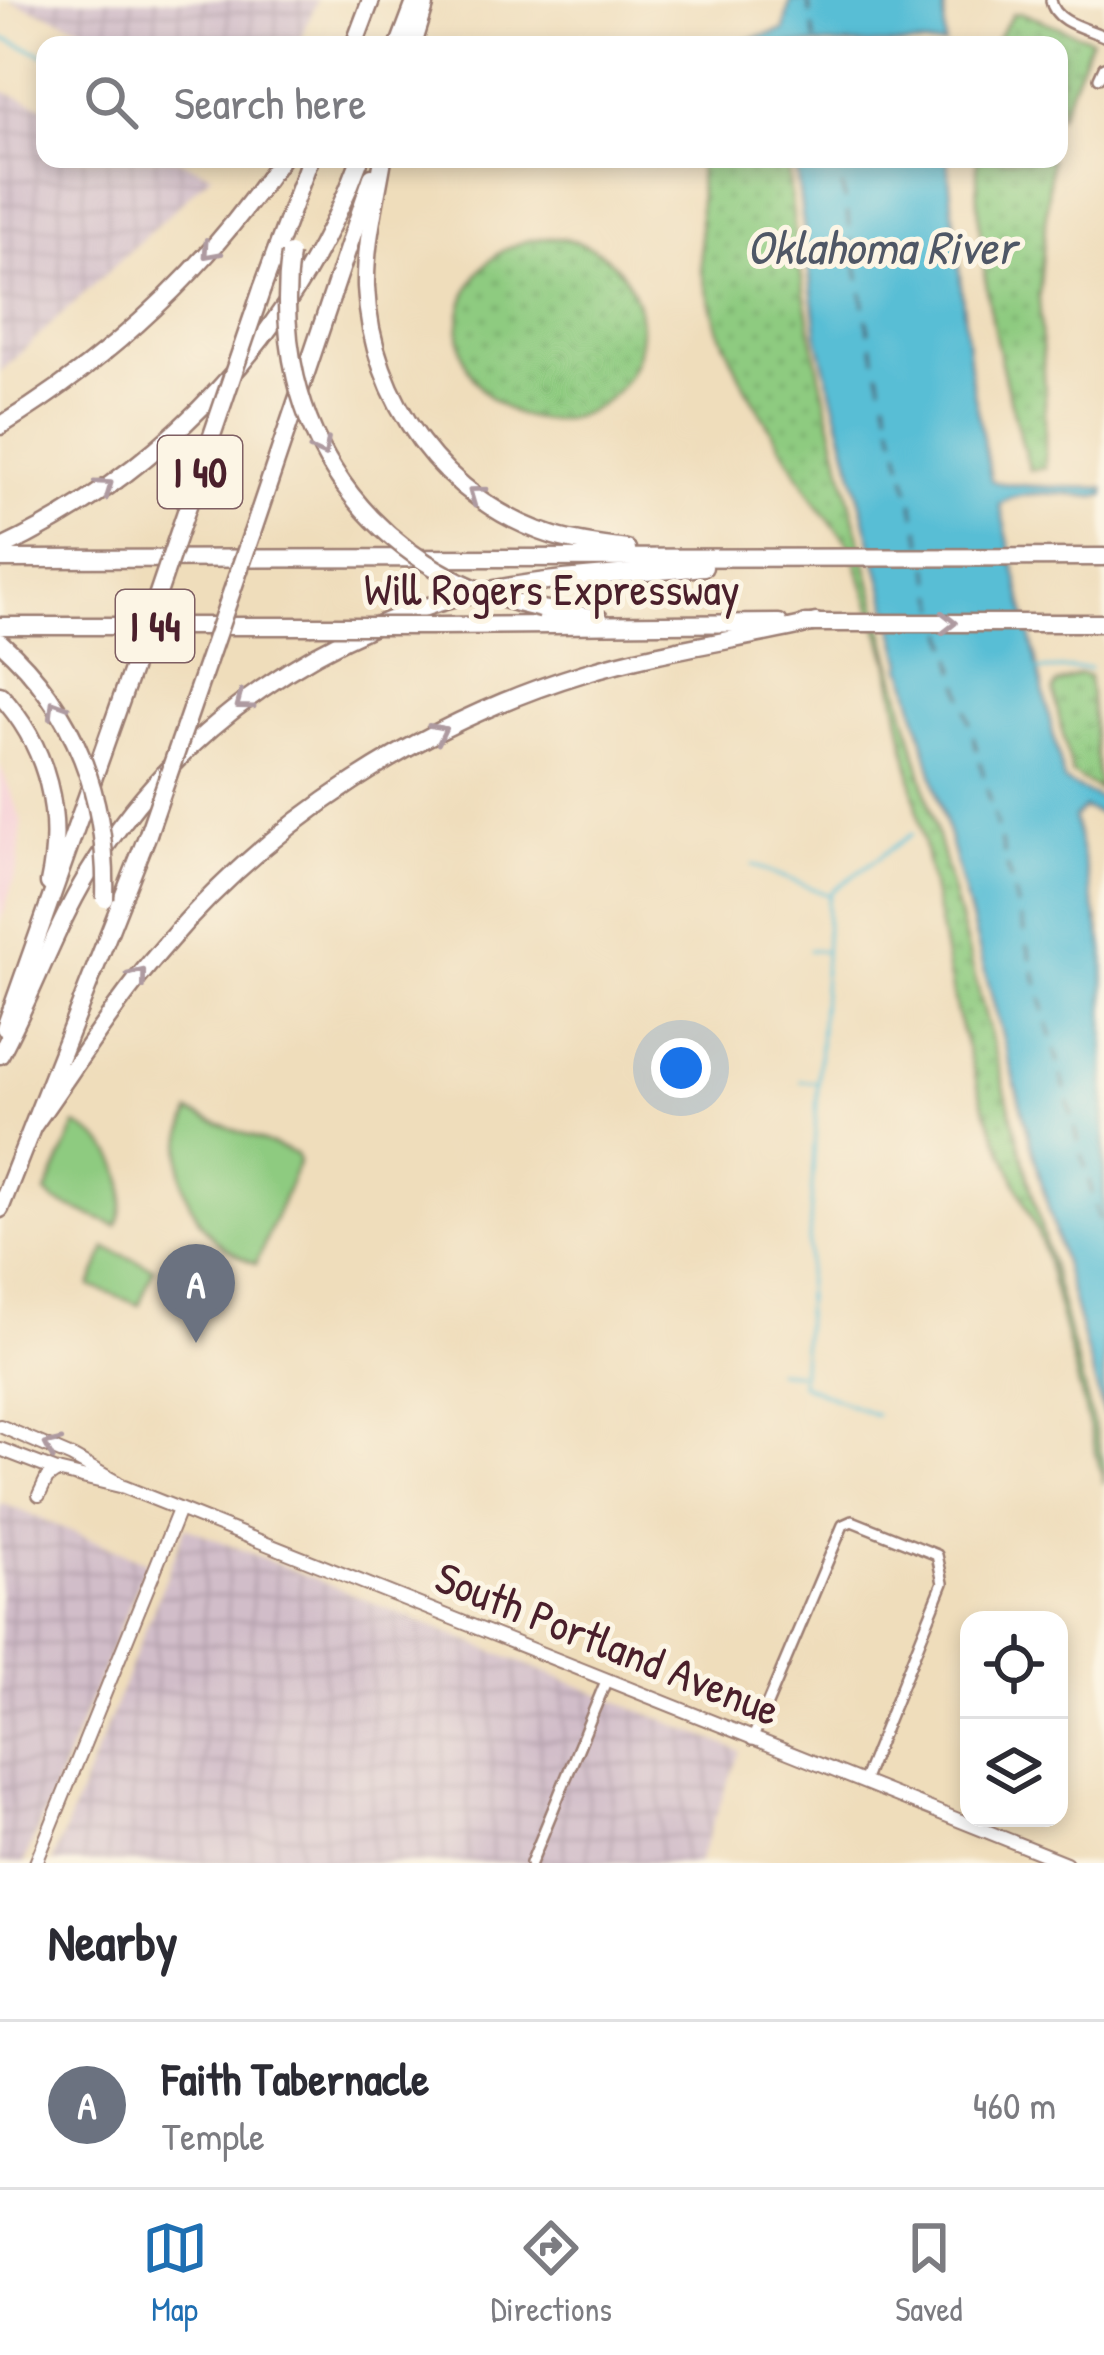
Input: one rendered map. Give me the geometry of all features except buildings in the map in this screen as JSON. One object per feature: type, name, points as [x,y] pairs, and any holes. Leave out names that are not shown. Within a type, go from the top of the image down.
[{"type":"highway","points":[[357,36],[371,0]]},
{"type":"highway","points":[[402,36],[416,0]]},
{"type":"highway","points":[[416,36],[427,0]]},
{"type":"highway","points":[[0,426],[86,368],[154,309],[226,232],[274,168]]},
{"type":"highway","name":"I 40","points":[[0,1041],[307,168]]},
{"type":"highway","points":[[308,168],[290,254],[286,322],[293,376],[314,435],[351,496],[395,542],[429,566],[488,595],[541,609],[638,623]]},
{"type":"highway","points":[[0,548],[58,518],[124,474],[218,392],[294,296],[356,168]]},
{"type":"highway","name":"I 40","points":[[0,1208],[148,833],[377,168]]},
{"type":"highway","points":[[379,168],[367,256],[368,308],[376,351],[391,392],[426,448],[474,494],[532,527],[581,542],[687,557]]},
{"type":"highway","name":"Will Rogers Expressway","points":[[0,559],[1104,557]]},
{"type":"highway","points":[[0,1054],[30,1000],[68,908],[112,837],[160,776],[196,741],[291,669],[342,640],[391,620],[492,590],[776,558]]},
{"type":"highway","points":[[33,1126],[115,1007],[180,928],[254,856],[341,789],[437,733],[553,683],[660,653],[816,622]]},
{"type":"highway","name":"Will Rogers Expressway","points":[[0,626],[1104,623]]},
{"type":"highway","points":[[0,642],[52,699],[87,766],[100,815],[103,953]]},
{"type":"highway","points":[[0,695],[34,743],[53,802],[54,859],[38,931]]},
{"type":"main road","name":"South Portland Avenue","points":[[0,1426],[179,1510],[752,1740],[960,1816]]},
{"type":"main road","name":"South Portland Avenue","points":[[0,1449],[58,1471],[124,1487]]},
{"type":"main road","points":[[34,1463],[35,1494],[58,1471]]},
{"type":"main road","points":[[37,1863],[179,1510]]},
{"type":"main road","name":"South Portland Avenue","points":[[990,1827],[1066,1863]]},
{"type":"street","points":[[1051,4],[1062,18],[1104,36]]},
{"type":"street","points":[[752,1740],[843,1525],[852,1521],[937,1556],[943,1582],[863,1782]]},
{"type":"street","points":[[531,1863],[606,1681]]},
{"type":"shaded area","points":[[7,0],[317,0],[303,36],[107,36]]},
{"type":"shaded area","points":[[0,90],[36,104],[36,168],[197,168],[212,174],[0,372]]},
{"type":"shaded area","points":[[0,764],[22,822],[18,867],[0,924]]},
{"type":"shaded area","points":[[0,1506],[147,1562],[24,1863],[0,1863]]},
{"type":"shaded area","points":[[186,1527],[740,1751],[698,1863],[52,1863]]},
{"type":"green space","points":[[1022,13],[1091,39],[1068,96],[1068,36],[999,36],[1013,14]]},
{"type":"green space","points":[[699,168],[788,168],[804,292],[831,423],[1104,1464],[1104,1484],[1042,1244],[984,1107],[956,1010],[888,659],[850,545],[819,508],[745,387],[718,328],[701,269]]},
{"type":"green space","points":[[977,168],[1050,168],[1039,297],[1045,468],[1030,470],[1008,393],[985,278]]},
{"type":"green space","points":[[550,238],[585,245],[614,265],[634,294],[641,329],[634,364],[614,393],[585,413],[550,420],[515,413],[486,393],[466,364],[459,329],[466,294],[486,265],[515,245]]},
{"type":"green space","points":[[1080,674],[1089,676],[1099,790],[1072,774],[1053,691],[1056,684]]},
{"type":"green space","points":[[190,1112],[296,1154],[299,1161],[256,1264],[215,1238],[190,1203],[181,1160]]},
{"type":"green space","points":[[76,1125],[103,1143],[119,1166],[123,1194],[117,1226],[54,1201],[46,1193]]},
{"type":"green space","points":[[106,1248],[154,1268],[139,1305],[90,1286]]},
{"type":"water","points":[[790,0],[944,0],[945,36],[762,36],[784,30]]},
{"type":"water","name":"Oklahoma River","points":[[796,168],[948,168],[971,377],[991,480],[1104,488],[1104,495],[1095,497],[1031,494],[1000,505],[1064,781],[1104,801],[1104,816],[1084,808],[1074,818],[1104,951],[1104,1416],[901,668],[818,340]]},
{"type":"waterway","points":[[0,37],[36,51]]},
{"type":"waterway","points":[[1038,670],[1090,668]]},
{"type":"waterway","points":[[876,1415],[801,1384],[828,901],[832,891],[912,834]]},
{"type":"waterway","points":[[753,865],[829,895]]},
{"type":"waterway","points":[[809,950],[825,951]]},
{"type":"waterway","points":[[801,1081],[817,1082]]},
{"type":"waterway","points":[[776,1371],[798,1373]]},
{"type":"ferry route","points":[[808,0],[814,36]]},
{"type":"ferry route","points":[[839,168],[870,337],[925,552]]},
{"type":"ferry route","points":[[929,567],[942,616]]},
{"type":"ferry route","points":[[946,631],[1104,1239]]},
{"type":"place","name":"Faith Tabernacle","points":[[196,1343]]}]
